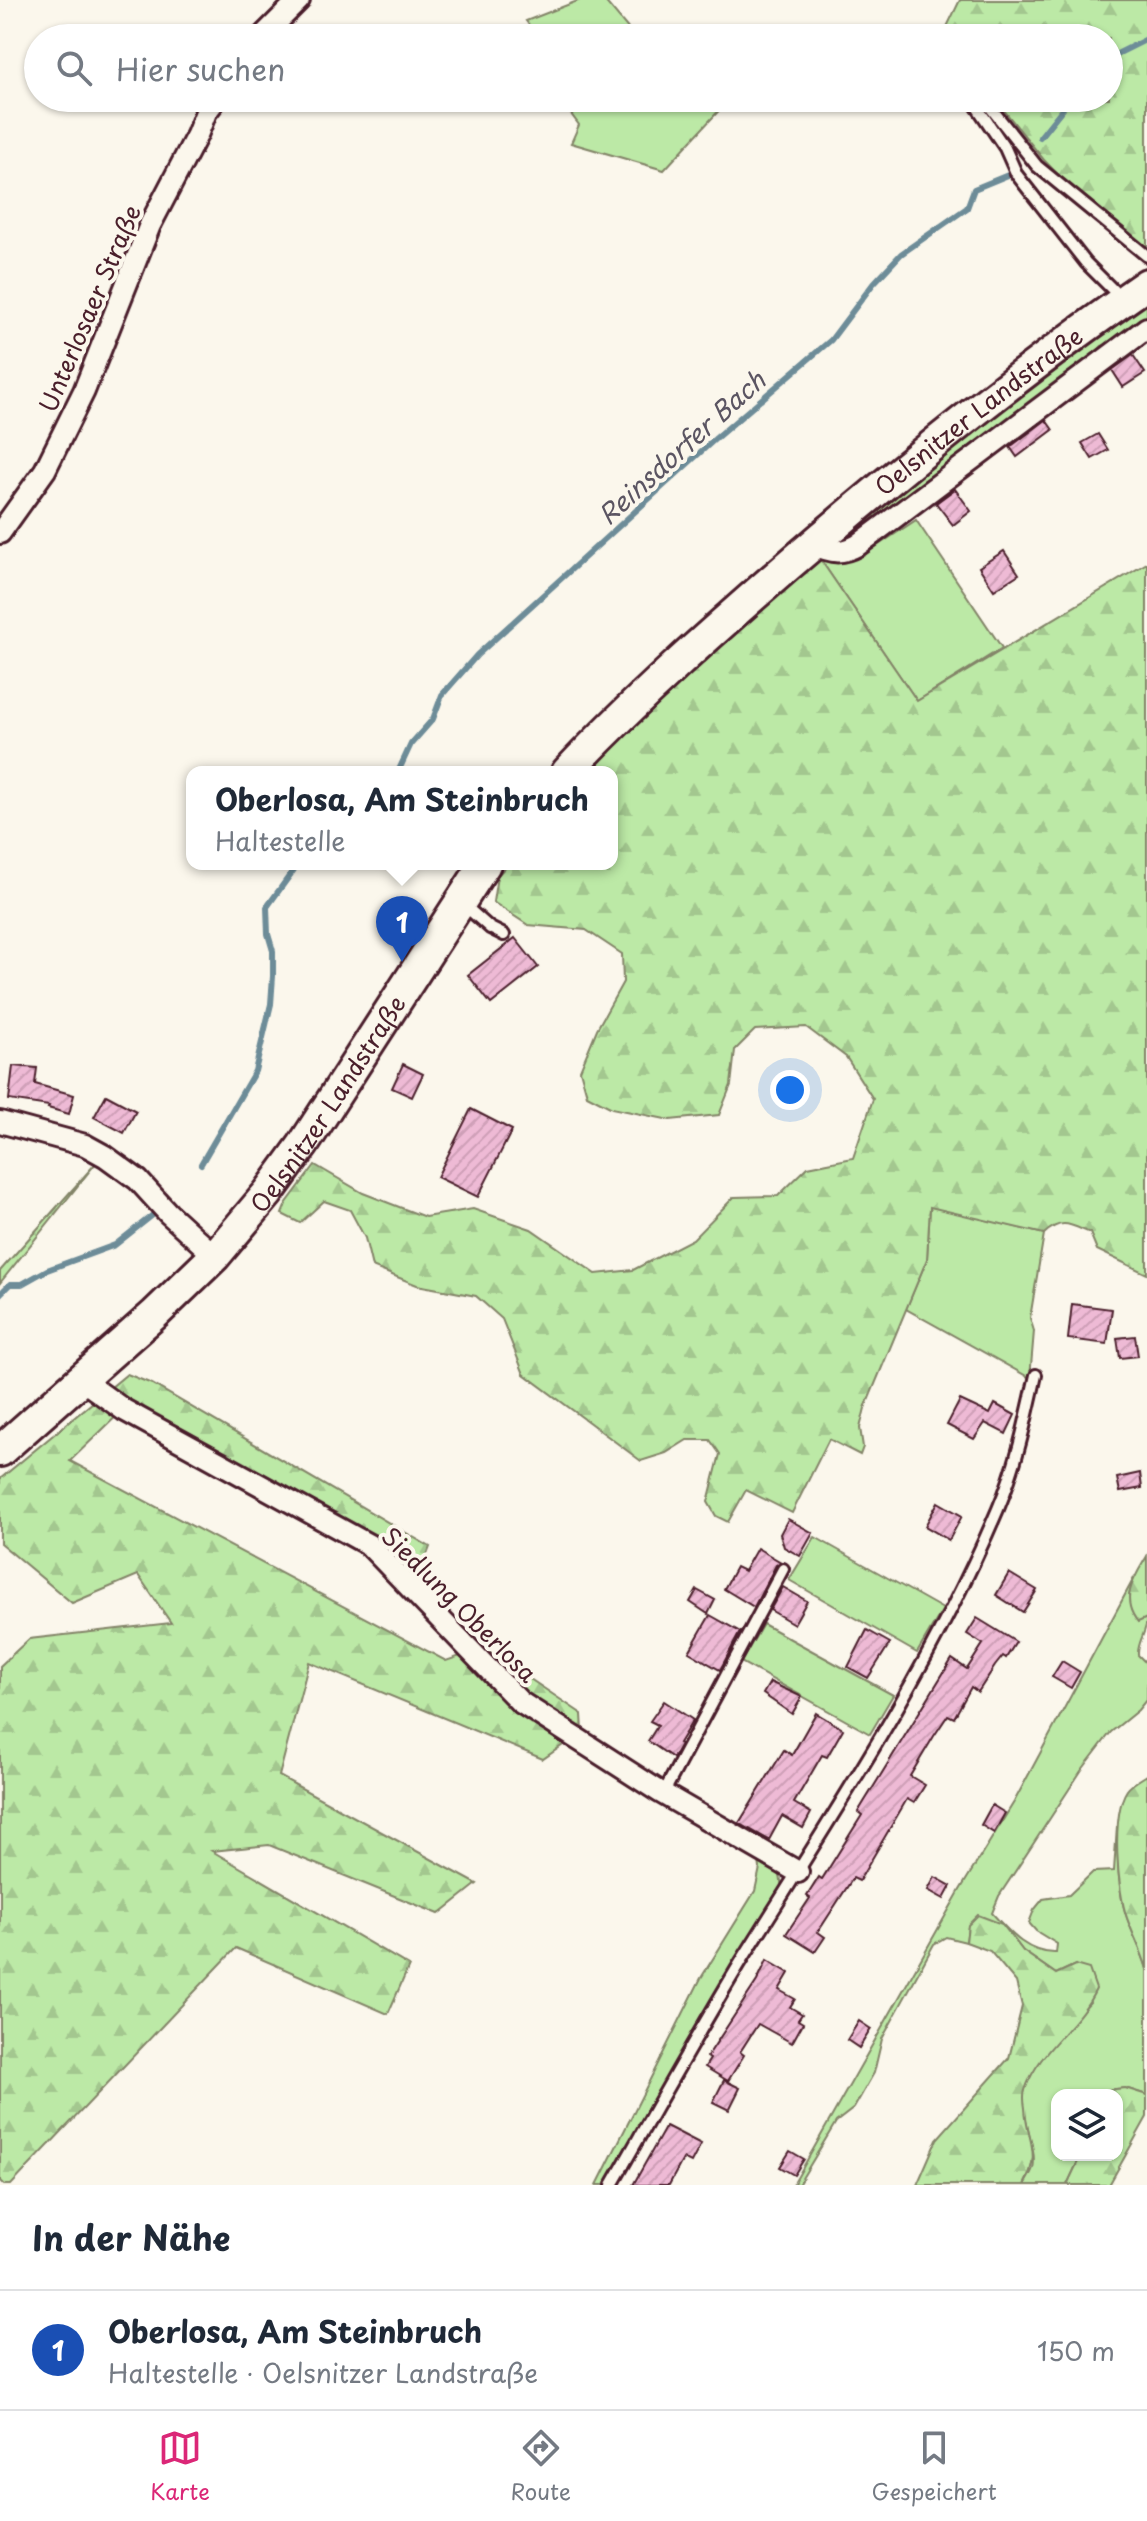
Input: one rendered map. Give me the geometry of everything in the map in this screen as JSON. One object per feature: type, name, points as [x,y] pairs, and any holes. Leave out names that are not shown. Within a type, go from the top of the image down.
[{"type":"main road","name":"Oelsnitzer Landstraße","points":[[573,766],[664,678],[813,545],[966,418],[1135,292]]},
{"type":"main road","name":"Oelsnitzer Landstraße","points":[[0,1451],[155,1314],[215,1256],[303,1145],[481,870]]},
{"type":"street","points":[[275,24],[299,0]]},
{"type":"street","name":"Unterlosaer Straße","points":[[0,533],[45,470],[84,391],[150,225],[206,112]]},
{"type":"street","name":"Oelsnitzer Landstraße","points":[[813,545],[843,553],[858,545],[1147,328]]},
{"type":"street","points":[[0,1122],[85,1145],[105,1156],[138,1180],[168,1213],[215,1256]]},
{"type":"street","name":"Siedlung Oberlosa","points":[[82,1380],[124,1410],[369,1545],[520,1702],[663,1794],[798,1872]]},
{"type":"lane","points":[[981,112],[1005,148],[1017,175],[1086,263],[1135,292]]},
{"type":"lane","points":[[994,112],[1037,166],[1147,256]]},
{"type":"lane","points":[[460,901],[490,928],[504,935]]},
{"type":"lane","points":[[612,2185],[741,1963],[886,1730],[919,1671],[993,1521],[1025,1427],[1036,1375]]},
{"type":"lane","points":[[663,1794],[783,1569]]},
{"type":"green space","points":[[580,0],[604,0],[624,24],[528,24],[526,21]]},
{"type":"green space","points":[[960,0],[1147,0],[1147,250],[1071,188],[1005,112],[1123,112],[1123,24],[948,24]]},
{"type":"green space","points":[[569,112],[718,112],[664,170],[571,143],[579,125]]},
{"type":"green space","points":[[1147,299],[1147,320],[1113,344],[1102,346],[1076,374],[847,541],[839,540],[1048,368]]},
{"type":"green space","points":[[916,520],[1002,648],[917,701],[820,559],[862,556]]},
{"type":"green space","points":[[820,559],[917,701],[1147,563],[1147,1274],[1097,1250],[1090,1233],[1072,1225],[1061,1224],[1044,1234],[930,1207],[927,1259],[865,1408],[860,1428],[863,1447],[860,1455],[829,1439],[792,1513],[746,1490],[728,1522],[716,1516],[708,1502],[720,1454],[710,1440],[687,1440],[666,1453],[641,1461],[524,1374],[502,1319],[476,1296],[417,1285],[372,1267],[365,1238],[350,1210],[324,1201],[300,1223],[282,1214],[315,1165],[363,1193],[425,1217],[473,1209],[531,1229],[596,1274],[633,1270],[693,1239],[734,1197],[778,1196],[808,1167],[853,1158],[873,1099],[846,1057],[806,1027],[755,1030],[735,1050],[731,1085],[719,1115],[670,1120],[612,1108],[587,1095],[580,1070],[597,1029],[623,982],[622,954],[586,930],[528,925],[493,902],[497,876],[502,870],[618,870],[618,766],[592,766],[762,608]]},
{"type":"green space","points":[[96,1163],[0,1283],[0,1271]]},
{"type":"green space","points":[[930,1206],[1044,1234],[1030,1318],[1034,1331],[1030,1378],[906,1309],[927,1259]]},
{"type":"green space","points":[[127,1374],[152,1384],[430,1547],[420,1573],[128,1405],[70,1461],[446,1661],[484,1648],[582,1714],[583,1731],[543,1759],[309,1662],[279,1776],[477,1884],[439,1914],[269,1845],[212,1851],[409,1966],[388,2014],[236,1948],[11,2185],[4,2185],[0,2181],[0,1666],[29,1639],[171,1623],[138,1575],[72,1603],[0,1543],[0,1479]]},
{"type":"green space","points":[[815,1537],[943,1609],[917,1653],[789,1580]]},
{"type":"green space","points":[[1147,1556],[1147,1618],[1138,1622],[1130,1605],[1130,1589]]},
{"type":"green space","points":[[1134,1578],[1129,1595],[1138,1621],[1147,1618],[1138,1655],[1147,1664],[1147,1699],[1111,1732],[1081,1771],[999,1896],[992,1913],[1028,1946],[1056,1953],[1057,1944],[1029,1923],[1034,1910],[1043,1899],[1069,1895],[1093,1872],[1114,1871],[1117,1826],[1118,1871],[1123,1904],[1147,1969],[1147,2095],[1125,2088],[1051,2089],[1051,2161],[1078,2161],[1067,2185],[1024,2185],[1034,2161],[1024,2103],[1027,2084],[1051,2046],[1090,2002],[1075,1965],[1056,1974],[1023,1951],[1002,1924],[968,1926],[966,1942],[946,1937],[934,1944],[882,2039],[874,2073],[854,2108],[836,2122],[798,2185],[793,2185],[960,1890],[1014,1802]]},
{"type":"green space","points":[[763,1624],[893,1695],[870,1734],[741,1662]]},
{"type":"green space","points":[[1147,1775],[1147,1969],[1123,1906],[1117,1834],[1122,1801],[1129,1788]]},
{"type":"green space","points":[[758,1854],[777,1870],[781,1893],[608,2185],[597,2185],[701,1978],[755,1891],[760,1868]]},
{"type":"green space","points":[[978,1915],[1002,1924],[1023,1951],[1056,1974],[1075,1965],[1089,1969],[1096,1989],[1080,2015],[1040,2062],[1025,2090],[1026,2120],[1033,2155],[1024,2185],[917,2185],[937,2139],[1009,2058],[1022,2006],[1016,1982],[990,1951],[966,1942],[968,1925]]},
{"type":"green space","points":[[1125,2088],[1147,2095],[1147,2117],[1123,2160],[1123,2089],[1116,2089]]},
{"type":"green space","points":[[1078,2161],[1122,2161],[1109,2185],[1067,2185]]},
{"type":"building","points":[[1133,355],[1145,373],[1123,387],[1112,370]]},
{"type":"building","points":[[1046,420],[1053,430],[1017,457],[1010,447]]},
{"type":"building","points":[[1098,434],[1108,450],[1092,459],[1082,443]]},
{"type":"building","points":[[955,489],[971,511],[953,525],[936,503]]},
{"type":"building","points":[[1004,551],[1019,574],[994,590],[979,567]]},
{"type":"building","points":[[515,938],[538,967],[491,1004],[468,975]]},
{"type":"building","points":[[403,1064],[423,1074],[412,1097],[392,1088]]},
{"type":"building","points":[[13,1066],[37,1068],[35,1084],[74,1095],[69,1114],[49,1106],[9,1100]]},
{"type":"building","points":[[106,1095],[136,1111],[124,1133],[94,1117]]},
{"type":"building","points":[[471,1109],[512,1130],[478,1197],[437,1177]]},
{"type":"building","points":[[1072,1304],[1112,1309],[1107,1344],[1068,1339]]},
{"type":"building","points":[[1135,1336],[1138,1356],[1120,1358],[1117,1338]]},
{"type":"building","points":[[960,1400],[990,1414],[995,1404],[1015,1415],[1006,1434],[985,1423],[974,1439],[947,1425]]},
{"type":"building","points":[[1140,1473],[1142,1488],[1120,1492],[1117,1478]]},
{"type":"building","points":[[938,1502],[962,1516],[949,1540],[925,1526]]},
{"type":"building","points":[[788,1519],[813,1533],[800,1556],[784,1547],[780,1534]]},
{"type":"building","points":[[757,1548],[781,1562],[776,1565],[754,1607],[724,1589],[736,1567],[744,1571]]},
{"type":"building","points":[[1009,1573],[1037,1590],[1023,1612],[996,1595]]},
{"type":"building","points":[[783,1587],[807,1601],[794,1624],[770,1610]]},
{"type":"building","points":[[697,1590],[715,1600],[708,1614],[690,1602]]},
{"type":"building","points":[[710,1615],[740,1632],[720,1670],[689,1652]]},
{"type":"building","points":[[977,1618],[1016,1642],[978,1692],[971,1687],[954,1718],[948,1715],[934,1736],[910,1776],[925,1785],[914,1803],[907,1799],[859,1881],[853,1878],[818,1932],[825,1937],[815,1952],[786,1934],[810,1898],[807,1896],[819,1877],[822,1879],[862,1815],[858,1812],[952,1659],[967,1669],[983,1644],[967,1634]]},
{"type":"building","points":[[867,1630],[890,1643],[868,1678],[848,1667]]},
{"type":"building","points":[[1062,1661],[1080,1672],[1071,1688],[1052,1677]]},
{"type":"building","points":[[770,1682],[802,1697],[792,1714],[763,1694]]},
{"type":"building","points":[[664,1701],[693,1720],[673,1758],[648,1741],[658,1725],[650,1721]]},
{"type":"building","points":[[816,1713],[843,1729],[827,1757],[822,1755],[794,1803],[811,1813],[803,1828],[782,1816],[769,1840],[739,1823],[784,1750],[792,1755]]},
{"type":"building","points":[[992,1805],[1005,1813],[994,1833],[981,1825]]},
{"type":"building","points":[[935,1877],[951,1886],[944,1899],[928,1890]]},
{"type":"building","points":[[767,1960],[789,1973],[779,1990],[795,1999],[790,2007],[802,2014],[798,2020],[803,2023],[792,2043],[758,2024],[740,2052],[744,2055],[728,2081],[705,2067],[710,2059],[707,2057],[757,1981]]},
{"type":"building","points":[[859,2021],[871,2029],[859,2048],[847,2040]]},
{"type":"building","points":[[724,2080],[740,2088],[729,2110],[713,2102]]},
{"type":"building","points":[[666,2126],[701,2144],[691,2163],[683,2159],[669,2185],[633,2185]]},
{"type":"building","points":[[790,2151],[804,2159],[794,2175],[780,2167]]},
{"type":"waterway","name":"Reinsdorfer Bach","points":[[1123,51],[1147,39]]},
{"type":"waterway","name":"Reinsdorfer Bach","points":[[1040,137],[1060,112]]},
{"type":"waterway","name":"Reinsdorfer Bach","points":[[401,766],[411,744],[433,719],[442,695],[477,655],[716,438],[831,340],[873,284],[901,254],[967,208],[974,189],[1008,175]]},
{"type":"waterway","name":"Reinsdorfer Bach","points":[[201,1164],[255,1071],[271,1004],[273,951],[268,934],[267,907],[294,870]]},
{"type":"waterway","name":"Reinsdorfer Bach","points":[[0,1294],[10,1284],[22,1284],[47,1270],[115,1245],[154,1214]]},
{"type":"place","name":"Oberlosa, Am Steinbruch","points":[[402,962]]}]
